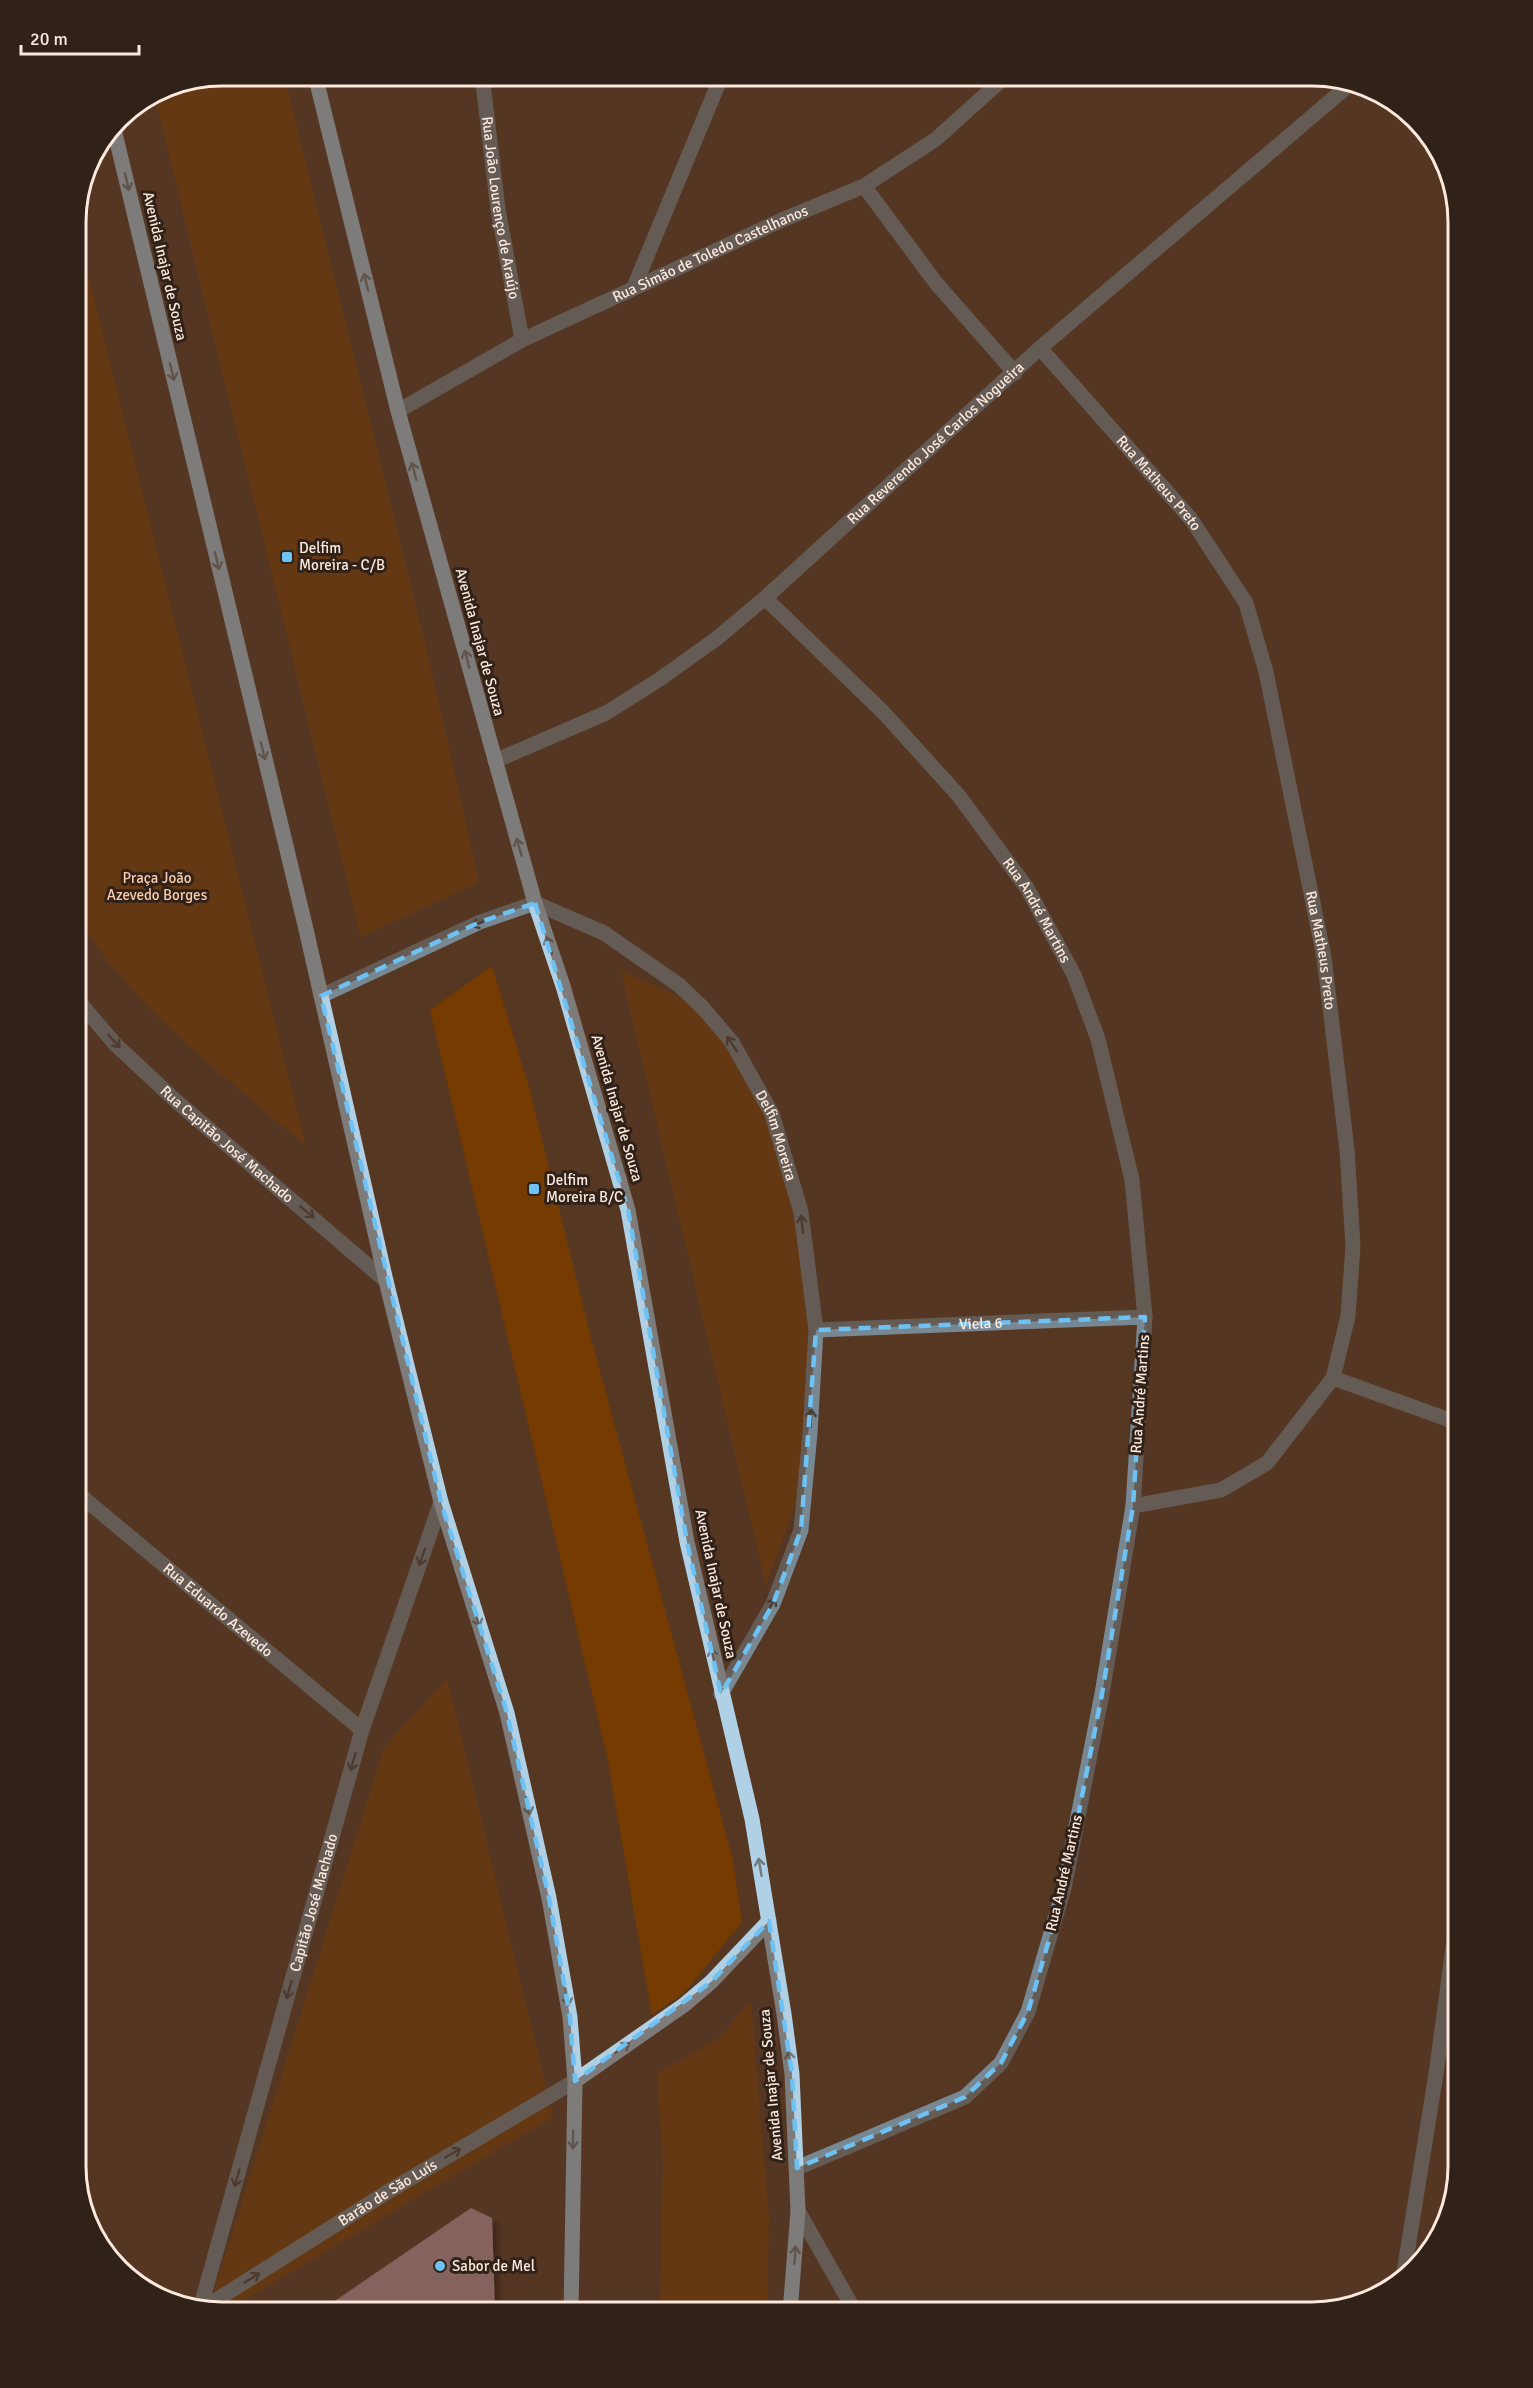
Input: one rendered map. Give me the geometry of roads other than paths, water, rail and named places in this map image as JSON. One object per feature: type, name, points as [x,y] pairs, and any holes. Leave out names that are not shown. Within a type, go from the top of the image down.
[{"type":"main road","name":"Avenida Inajar de Souza","points":[[318,86],[398,411],[535,903],[563,986],[628,1210],[687,1542],[752,1819],[792,2074],[798,2211],[791,2302]]},
{"type":"main road","name":"Avenida Inajar de Souza","points":[[116,137],[321,996],[386,1281],[441,1502],[507,1713],[549,1898],[570,2017],[574,2081],[571,2302]]},
{"type":"main road","points":[[574,2081],[693,1997],[743,1950],[769,1921]]},
{"type":"street","name":"Rua João Lourenço de Araújo","points":[[483,86],[498,209],[522,340]]},
{"type":"street","points":[[634,287],[717,86]]},
{"type":"street","name":"Rua Simão de Toledo Castelhanos","points":[[398,411],[522,340],[782,220],[864,186],[936,139],[996,86]]},
{"type":"street","name":"Rua Reverendo José Carlos Nogueira","points":[[495,761],[606,713],[660,679],[716,639],[765,598],[1040,348],[1344,90]]},
{"type":"street","points":[[864,186],[936,283],[1015,373]]},
{"type":"street","name":"Rua Matheus Preto","points":[[1040,348],[1191,519],[1246,603],[1266,672],[1324,957],[1347,1150],[1353,1246],[1348,1316],[1333,1378],[1267,1463],[1221,1490],[1133,1506]]},
{"type":"street","name":"Rua André Martins","points":[[765,598],[883,712],[959,796],[1027,888],[1074,975],[1098,1039],[1132,1180],[1145,1317],[1133,1506],[1102,1694],[1064,1888],[1028,2012],[1001,2063],[965,2097],[797,2168]]},
{"type":"street","points":[[321,996],[480,922],[535,903]]},
{"type":"street","name":"Delfim Moreira","points":[[535,903],[604,933],[679,985],[703,1008],[732,1042],[772,1114],[801,1212],[816,1330],[801,1530],[773,1604],[721,1694]]},
{"type":"street","name":"Rua Capitão José Machado","points":[[86,1010],[115,1044],[175,1100],[386,1281]]},
{"type":"street","name":"Viela 6","points":[[816,1330],[1145,1317]]},
{"type":"street","points":[[1333,1378],[1448,1419]]},
{"type":"street","name":"Rua Eduardo Azevedo","points":[[86,1500],[362,1730]]},
{"type":"street","name":"Capitão José Machado","points":[[203,2301],[362,1730],[441,1502]]},
{"type":"street","points":[[1405,2265],[1448,1985]]},
{"type":"street","name":"Barão de São Luís","points":[[212,2302],[389,2191],[574,2081]]},
{"type":"street","points":[[798,2211],[850,2302]]},
{"type":"place","name":"Delfim Moreira - C/B","points":[[287,557]]},
{"type":"place","name":"Delfim Moreira B/C","points":[[534,1189]]},
{"type":"place","name":"Sabor de Mel","points":[[440,2266]]},
{"type":"park label","name":"Praça João Azevedo Borges","points":[[157,886]]}]
